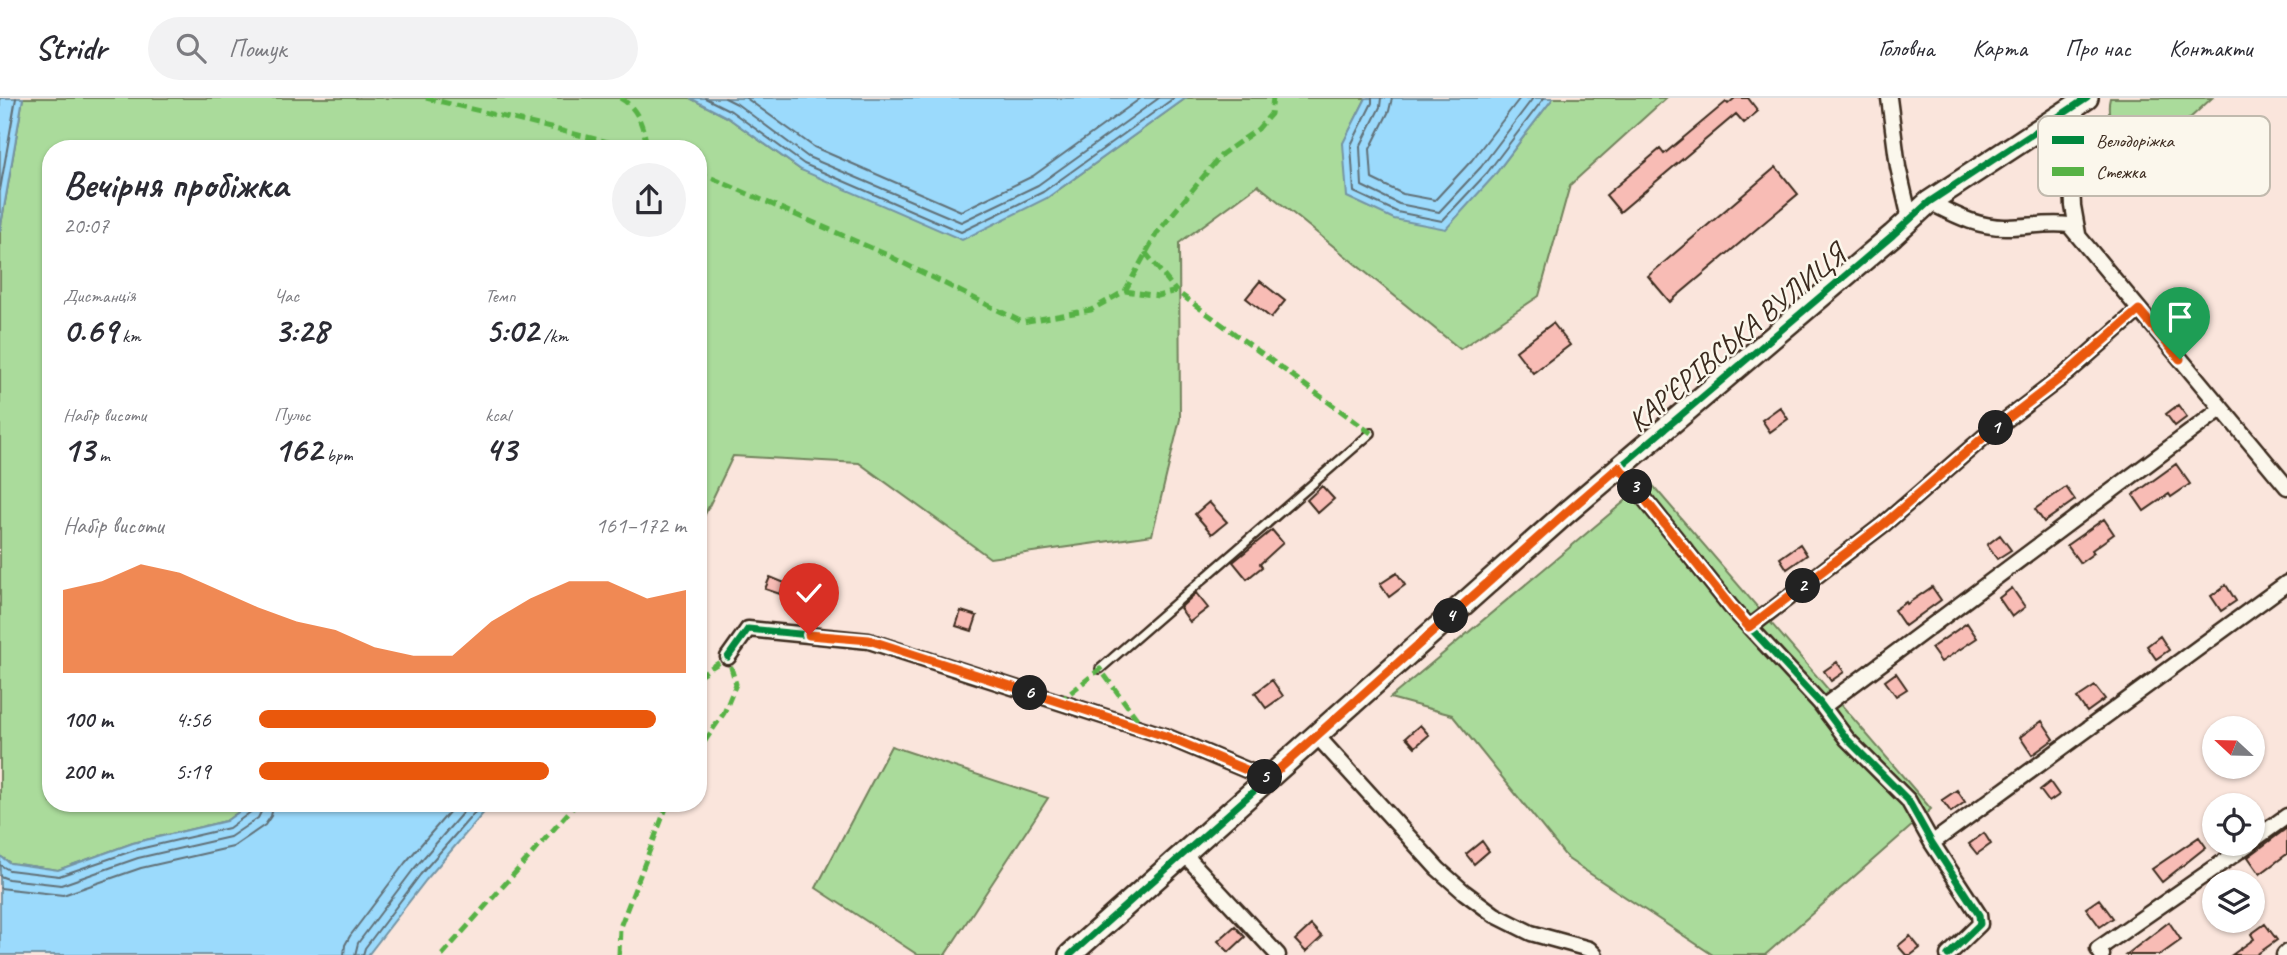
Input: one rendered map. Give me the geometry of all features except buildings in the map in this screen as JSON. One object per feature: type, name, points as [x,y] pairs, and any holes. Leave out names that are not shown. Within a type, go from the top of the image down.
[{"type":"street","points":[[1889,98],[1898,167],[1910,219]]},
{"type":"street","name":"КАР'ЄРІВСЬКА ВУЛИЦЯ","points":[[2059,116],[2082,101]]},
{"type":"street","name":"КАР'ЄРІВСЬКА ВУЛИЦЯ","points":[[1070,955],[1567,512],[1929,202],[2038,130]]},
{"type":"street","points":[[2073,196],[2078,235]]},
{"type":"street","points":[[1929,202],[1963,219],[1986,226],[2059,223],[2069,225],[2287,487]]},
{"type":"street","points":[[1749,627],[1884,524],[1985,436],[2066,374],[2139,310]]},
{"type":"street","points":[[1823,707],[2221,409]]},
{"type":"street","points":[[1619,467],[1731,607],[1823,707],[1847,739],[1908,800],[1932,843],[1979,915],[1980,924],[1948,955]]},
{"type":"street","points":[[1932,843],[2287,583]]},
{"type":"street","points":[[728,657],[748,629],[869,640],[1165,736],[1268,779]]},
{"type":"street","points":[[1317,736],[1438,869],[1464,892],[1495,915],[1531,933],[1589,949],[1595,955]]},
{"type":"street","points":[[2265,832],[2287,816]]},
{"type":"street","points":[[1184,854],[1278,955]]},
{"type":"street","points":[[2100,952],[2232,856]]},
{"type":"lane","points":[[1100,669],[1371,433]]},
{"type":"green space","points":[[23,98],[690,98],[727,117],[801,170],[1047,198],[1186,98],[1366,98],[1343,144],[1493,177],[1553,98],[1666,98],[1570,185],[1539,296],[1460,349],[1258,185],[1179,243],[1180,419],[1152,535],[990,558],[859,463],[733,456],[707,510],[707,140],[42,140],[42,812],[238,812],[226,821],[133,843],[58,870],[10,863],[0,856],[0,231]]},
{"type":"green space","points":[[2110,98],[2212,98],[2192,116],[2110,116]]},
{"type":"green space","points":[[1649,481],[1931,809],[1765,955],[1713,955],[1568,859],[1452,715],[1390,698]]},
{"type":"green space","points":[[891,746],[1048,798],[945,955],[918,955],[816,888]]},
{"type":"water","points":[[0,98],[23,98],[0,231]]},
{"type":"water","points":[[690,98],[1186,98],[1047,198],[962,240],[801,170],[727,117]]},
{"type":"water","points":[[1366,98],[1553,98],[1493,177],[1446,229],[1394,219],[1347,197],[1343,143]]},
{"type":"water","points":[[238,812],[484,812],[426,880],[368,955],[0,955],[0,856],[10,863],[58,870],[133,843],[226,821]]},
{"type":"marked path","points":[[426,98],[600,140]]},
{"type":"marked path","points":[[620,98],[636,114],[646,140]]},
{"type":"marked path","points":[[1125,291],[1157,233],[1222,154],[1258,129],[1271,114],[1273,98]]},
{"type":"marked path","points":[[707,176],[883,253],[1022,322],[1091,310],[1125,291],[1158,296],[1176,291],[1371,433]]},
{"type":"marked path","points":[[1145,252],[1176,291]]},
{"type":"marked path","points":[[707,670],[728,657],[736,684],[724,713],[707,738]]},
{"type":"marked path","points":[[1059,702],[1100,669],[1143,727]]},
{"type":"marked path","points":[[442,955],[569,812]]},
{"type":"marked path","points":[[619,955],[620,927],[665,812]]},
{"type":"cycle path","points":[[2060,116],[2087,98]]},
{"type":"cycle path","points":[[1070,955],[1567,512],[1929,202],[2038,130]]},
{"type":"cycle path","points":[[1619,467],[1731,607],[1820,703],[1847,739],[1908,800],[1932,843],[1979,915],[1980,924],[1948,955]]},
{"type":"cycle path","points":[[728,657],[748,629],[869,641],[1165,736],[1268,779]]},
{"type":"route","points":[[809,635],[869,640],[1165,736],[1268,779],[1619,467],[1749,627],[1884,524],[1985,436],[2066,374],[2139,310],[2180,359]]}]
